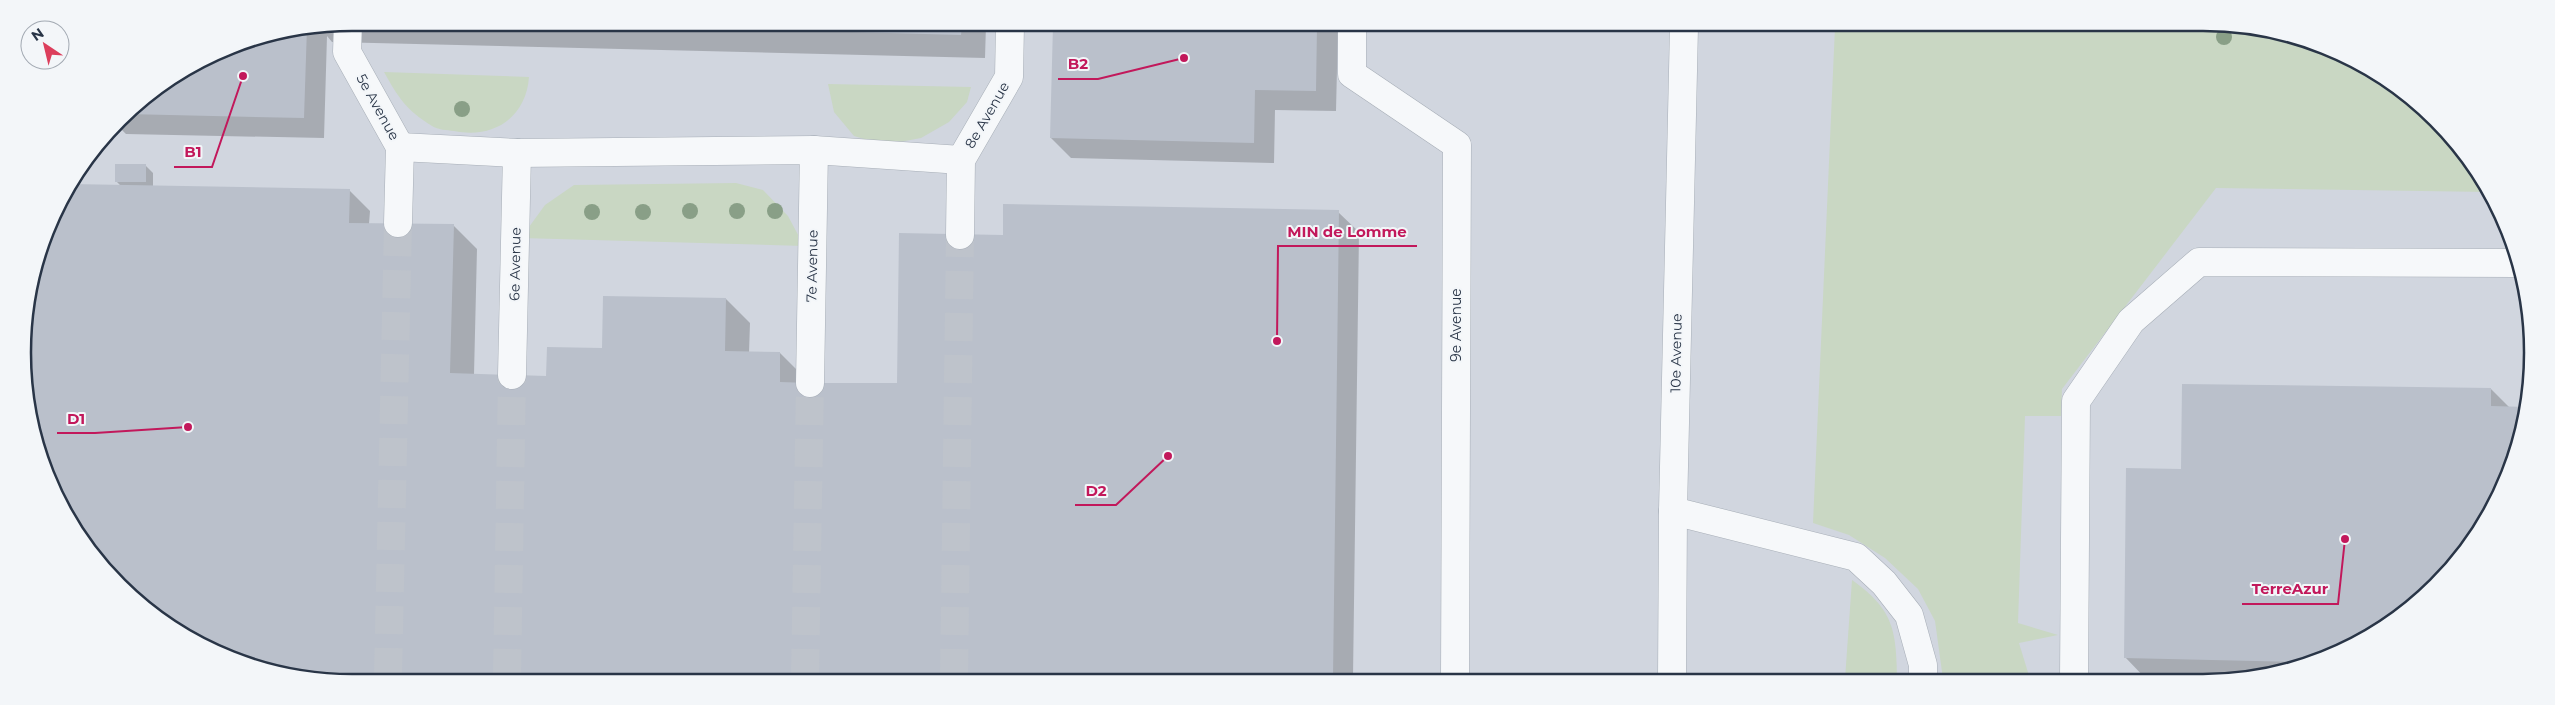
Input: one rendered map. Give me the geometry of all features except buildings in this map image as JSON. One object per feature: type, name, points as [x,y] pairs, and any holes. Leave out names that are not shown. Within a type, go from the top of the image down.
[{"type":"lane","name":"5e Avenue","points":[[348,31],[347,52],[400,147],[398,223]]},
{"type":"lane","name":"8e Avenue","points":[[960,235],[961,160],[1009,77],[1010,31]]},
{"type":"lane","name":"9e Avenue","points":[[1352,31],[1352,74],[1457,145],[1455,674]]},
{"type":"lane","name":"10e Avenue","points":[[1672,674],[1673,511],[1684,31]]},
{"type":"lane","points":[[400,147],[517,153],[814,150],[961,160]]},
{"type":"lane","name":"7e Avenue","points":[[810,382],[814,150]]},
{"type":"lane","name":"6e Avenue","points":[[512,375],[517,153]]},
{"type":"lane","points":[[2074,674],[2076,401],[2131,321],[2200,262],[2511,264]]},
{"type":"lane","points":[[1673,511],[1856,557],[1884,584],[1909,615],[1923,665],[1923,674]]},
{"type":"shaded area","points":[[2202,31],[2265,37],[2306,48],[2345,64],[2381,85],[2430,125],[2470,174],[2491,210],[2507,249],[2518,290],[2524,352],[2518,415],[2507,456],[2491,495],[2470,531],[2430,580],[2381,620],[2345,641],[2286,663],[2244,671],[2202,674],[352,674],[290,668],[249,657],[210,641],[174,620],[125,580],[98,548],[85,531],[64,495],[48,456],[37,415],[34,394],[31,352],[32,331],[37,290],[42,269],[64,210],[85,174],[125,125],[174,85],[210,64],[269,42],[290,37],[331,32]]},
{"type":"green space","points":[[1835,31],[2202,31],[2244,34],[2286,42],[2345,64],[2381,85],[2398,98],[2430,125],[2470,174],[2481,192],[2216,188],[2062,389],[2061,416],[2025,416],[2018,623],[2058,635],[2019,643],[2028,674],[1942,674],[1935,621],[1918,589],[1885,558],[1849,535],[1813,523]]},
{"type":"green space","points":[[384,72],[529,77],[527,91],[522,104],[514,114],[494,128],[482,132],[468,133],[437,128],[423,120],[403,102]]},
{"type":"green space","points":[[828,84],[971,87],[967,102],[949,122],[921,138],[884,145],[854,136],[834,112]]},
{"type":"green space","points":[[736,183],[763,190],[788,216],[804,246],[521,238],[545,205],[574,185]]},
{"type":"green space","points":[[1852,580],[1877,601],[1890,622],[1895,647],[1897,674],[1845,674]]},
{"type":"tunnel","points":[[388,674],[398,223]]},
{"type":"tunnel","points":[[954,674],[960,235]]},
{"type":"tunnel","points":[[507,674],[512,375]]},
{"type":"tunnel","points":[[805,674],[810,383]]},
{"type":"place","name":"B2","points":[[1184,58]]},
{"type":"place","name":"B1","points":[[243,76]]},
{"type":"place","name":"MIN de Lomme","points":[[1277,341]]},
{"type":"place","name":"D1","points":[[188,427]]},
{"type":"place","name":"D2","points":[[1168,456]]},
{"type":"place","name":"TerreAzur","points":[[2345,539]]}]
